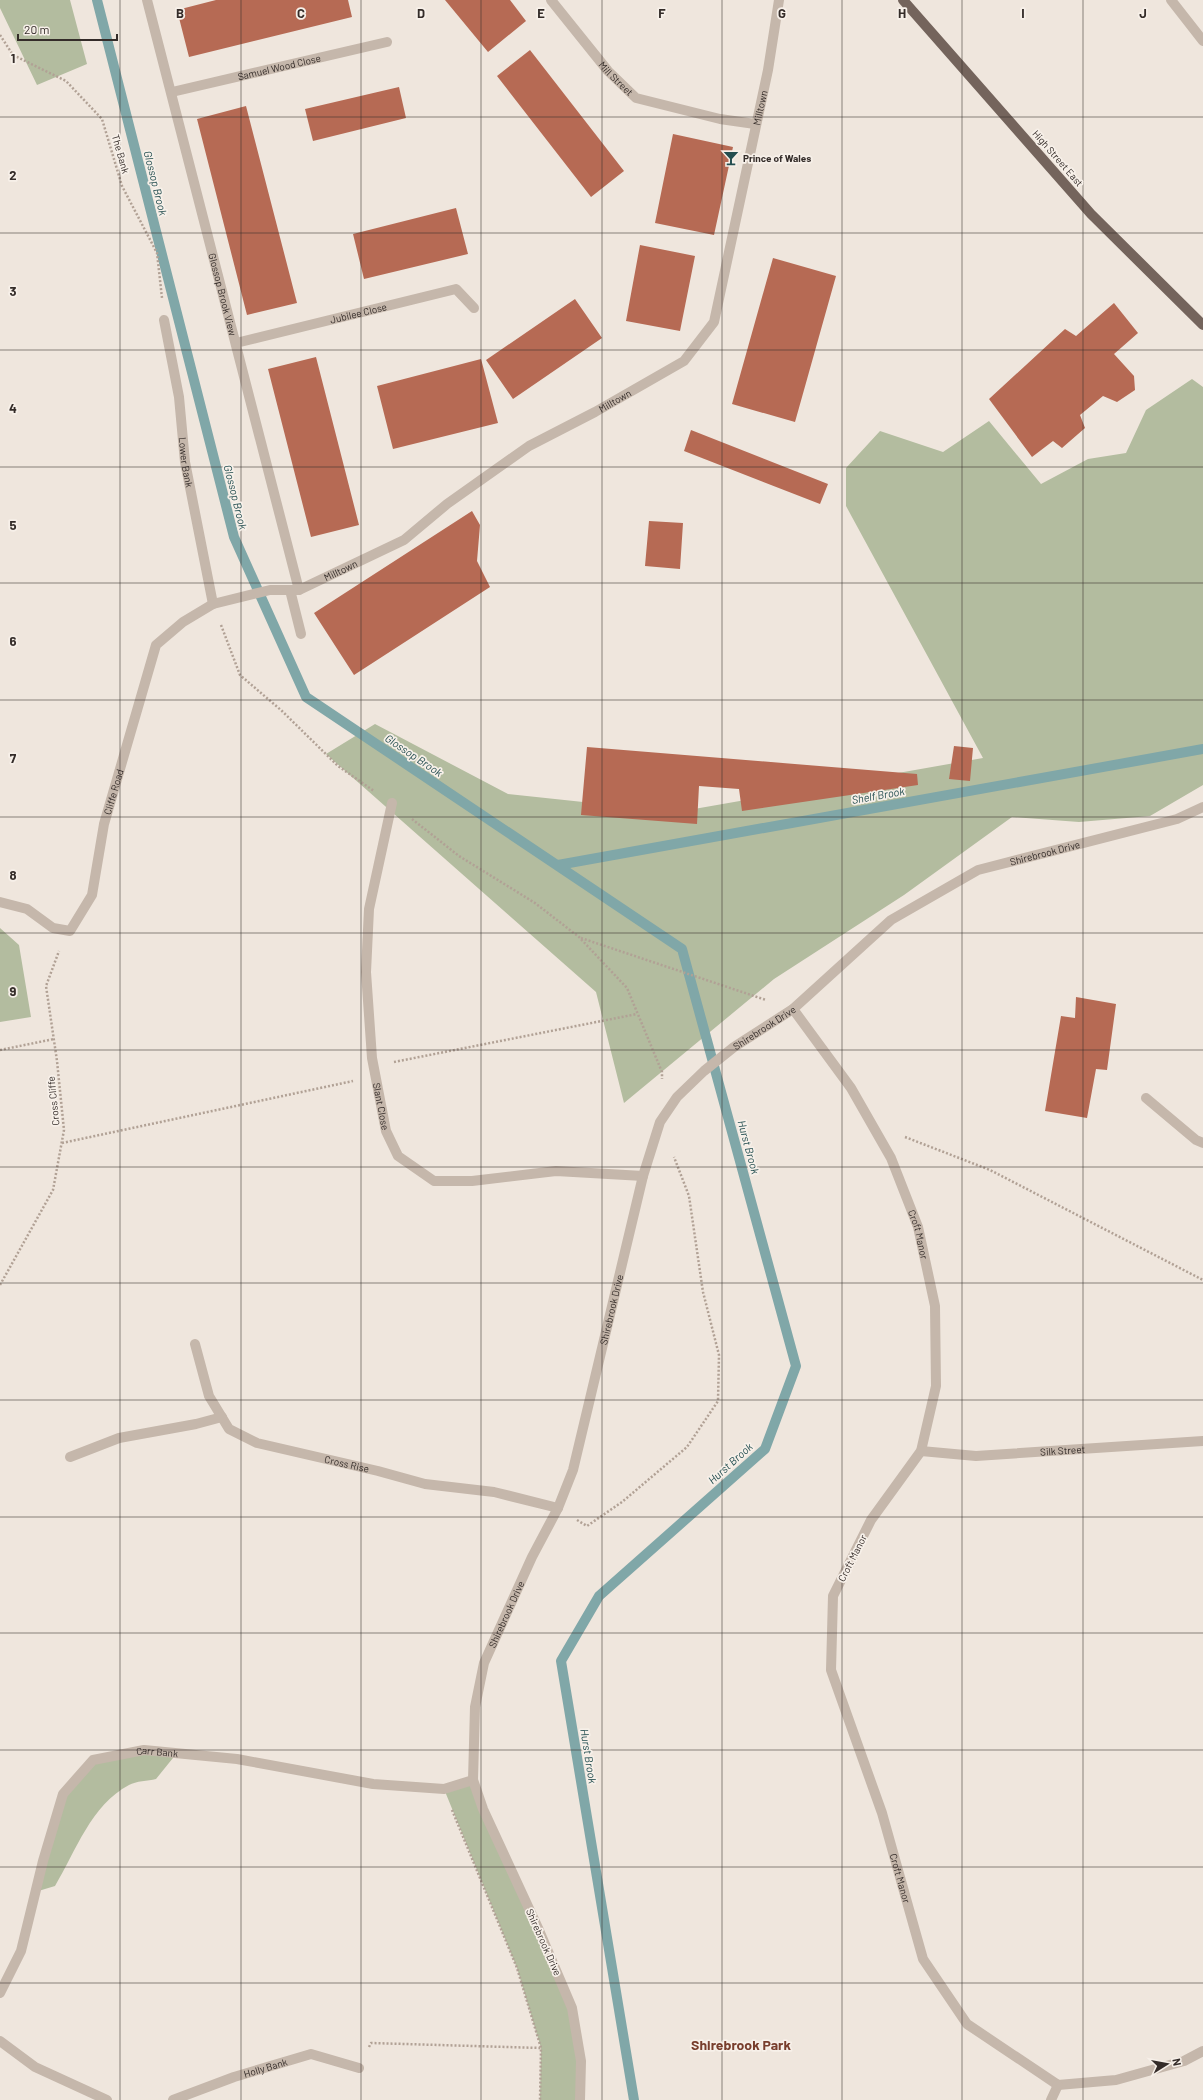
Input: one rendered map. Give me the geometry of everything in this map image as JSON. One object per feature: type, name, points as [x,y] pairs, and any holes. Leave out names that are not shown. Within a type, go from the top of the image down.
[{"type":"main road","name":"High Street East","points":[[903,0],[1092,214],[1203,325]]},
{"type":"street","name":"Glossop Brook View","points":[[147,0],[236,343],[295,590],[301,634]]},
{"type":"street","name":"Mill Street","points":[[551,0],[608,71],[636,98],[720,119],[755,124]]},
{"type":"street","name":"Milltown","points":[[219,602],[270,590],[295,590],[404,540],[446,504],[529,446],[595,412],[684,361],[714,322],[755,124],[768,70],[779,0]]},
{"type":"street","points":[[1170,0],[1203,41]]},
{"type":"street","name":"Samuel Wood Close","points":[[172,92],[387,42]]},
{"type":"street","name":"Jubilee Close","points":[[236,343],[456,289],[474,308]]},
{"type":"street","name":"Lower Bank","points":[[164,320],[179,397],[185,462],[219,602]]},
{"type":"street","name":"Cliffe Road","points":[[53,928],[70,931],[92,895],[104,824],[156,645],[183,622],[219,602]]},
{"type":"street","name":"Slant Close","points":[[392,803],[369,909],[366,972],[374,1066],[386,1131],[398,1156],[434,1181],[472,1182],[556,1171],[644,1176]]},
{"type":"street","name":"Shirebrook Drive","points":[[580,2100],[581,2060],[572,2008],[538,1928],[483,1809],[472,1780],[475,1707],[484,1663],[532,1557],[558,1508],[573,1470],[644,1176],[660,1122],[677,1097],[704,1071],[734,1047],[793,1009],[891,920],[978,870],[1177,819],[1203,807]]},
{"type":"street","points":[[0,902],[28,909],[53,928]]},
{"type":"street","name":"Croft Manor","points":[[793,1009],[851,1088],[891,1158],[918,1227],[935,1306],[936,1386],[922,1451],[871,1520],[833,1596],[831,1670],[882,1813],[923,1959],[967,2024],[1058,2085]]},
{"type":"street","points":[[1146,1098],[1196,1140],[1203,1143]]},
{"type":"street","name":"Cross Rise","points":[[195,1344],[209,1396],[229,1429],[257,1443],[378,1471],[424,1484],[494,1492],[558,1508]]},
{"type":"street","points":[[70,1457],[119,1438],[196,1424],[222,1417]]},
{"type":"street","name":"Silk Street","points":[[922,1451],[976,1456],[1203,1441]]},
{"type":"street","name":"Carr Bank","points":[[0,1993],[21,1952],[43,1861],[63,1794],[93,1760],[144,1750],[237,1759],[373,1784],[444,1789],[472,1780]]},
{"type":"street","points":[[0,2041],[34,2067],[107,2100]]},
{"type":"street","points":[[1051,2100],[1058,2085],[1116,2080],[1184,2061],[1203,2051]]},
{"type":"street","name":"Holly Bank","points":[[174,2100],[234,2077],[312,2054],[359,2068]]},
{"type":"path","name":"The Bank","points":[[0,35],[13,55],[66,81],[102,119],[122,186],[157,253],[164,320]]},
{"type":"path","points":[[219,602],[240,675],[282,711],[338,766],[392,803],[459,856],[535,903],[579,937],[627,988],[662,1072],[660,1122],[689,1196],[703,1292],[719,1355],[718,1401],[687,1447],[622,1502],[587,1526],[558,1508]]},
{"type":"path","name":"Cross Cliffe","points":[[0,1285],[53,1190],[64,1130],[54,1039],[46,986],[60,950],[53,928]]},
{"type":"path","points":[[579,937],[793,1009]]},
{"type":"path","points":[[374,1066],[637,1014]]},
{"type":"path","points":[[0,1050],[54,1039]]},
{"type":"path","points":[[62,1143],[376,1076]]},
{"type":"path","points":[[871,1123],[990,1170],[1203,1280]]},
{"type":"path","points":[[444,1789],[517,1968],[542,2048],[540,2100]]},
{"type":"path","points":[[359,2068],[371,2043],[542,2048]]},
{"type":"green space","points":[[0,0],[70,0],[87,64],[37,85],[0,8]]},
{"type":"green space","points":[[1192,379],[1203,387],[1203,785],[1150,816],[1079,822],[1012,817],[904,895],[774,979],[624,1103],[596,992],[326,754],[375,724],[508,794],[677,812],[983,758],[846,506],[846,468],[880,431],[943,452],[989,421],[1041,484],[1088,459],[1126,453],[1146,410]]},
{"type":"green space","points":[[0,928],[19,945],[31,1017],[0,1022]]},
{"type":"green space","points":[[144,1750],[177,1753],[156,1779],[129,1785],[104,1804],[86,1830],[55,1886],[35,1892],[63,1794],[93,1760]]},
{"type":"green space","points":[[473,1780],[572,2008],[580,2100],[540,2100],[541,2048],[517,1968],[444,1789]]},
{"type":"building","points":[[216,0],[348,0],[352,17],[189,57],[177,10]]},
{"type":"building","points":[[445,0],[510,0],[526,21],[488,52]]},
{"type":"building","points":[[530,50],[624,171],[591,197],[497,76]]},
{"type":"building","points":[[399,87],[406,118],[313,141],[305,109]]},
{"type":"building","points":[[246,106],[297,303],[247,315],[197,119]]},
{"type":"building","points":[[673,134],[733,147],[714,235],[655,223]]},
{"type":"building","points":[[456,208],[468,254],[364,279],[353,234]]},
{"type":"building","points":[[640,245],[695,256],[680,331],[626,321]]},
{"type":"building","points":[[773,258],[836,276],[795,422],[732,404]]},
{"type":"building","points":[[575,299],[602,338],[513,399],[486,360]]},
{"type":"building","points":[[1114,303],[1138,333],[1114,354],[1134,376],[1135,390],[1117,402],[1103,396],[1080,415],[1085,428],[1062,448],[1053,441],[1032,457],[989,399],[1065,329],[1076,336]]},
{"type":"building","points":[[316,357],[359,525],[311,537],[268,369]]},
{"type":"building","points":[[481,359],[498,423],[393,449],[377,386]]},
{"type":"building","points":[[691,430],[828,484],[820,504],[684,451]]},
{"type":"building","points":[[472,511],[480,525],[477,561],[490,587],[354,675],[314,613]]},
{"type":"building","points":[[649,521],[683,523],[680,569],[645,566]]},
{"type":"building","points":[[954,746],[973,748],[970,781],[949,779]]},
{"type":"building","points":[[587,747],[917,774],[918,785],[742,811],[739,789],[699,786],[697,824],[581,815]]},
{"type":"building","points":[[1076,997],[1116,1004],[1107,1070],[1096,1069],[1087,1118],[1045,1111],[1061,1016],[1075,1018]]},
{"type":"waterway","name":"Hurst Brook","points":[[97,0],[234,537],[306,697],[682,949],[796,1366],[765,1449],[599,1596],[561,1661],[634,2100]]},
{"type":"waterway","name":"Shelf Brook","points":[[558,865],[1203,749]]},
{"type":"place","name":"Prince of Wales","points":[[731,158]]},
{"type":"district","name":"Shirebrook Park","points":[[741,2044]]},
{"type":"water label","name":"Glossop Brook","points":[[156,183]]},
{"type":"water label","name":"Glossop Brook","points":[[236,497]]},
{"type":"water label","name":"Glossop Brook","points":[[414,755]]}]
